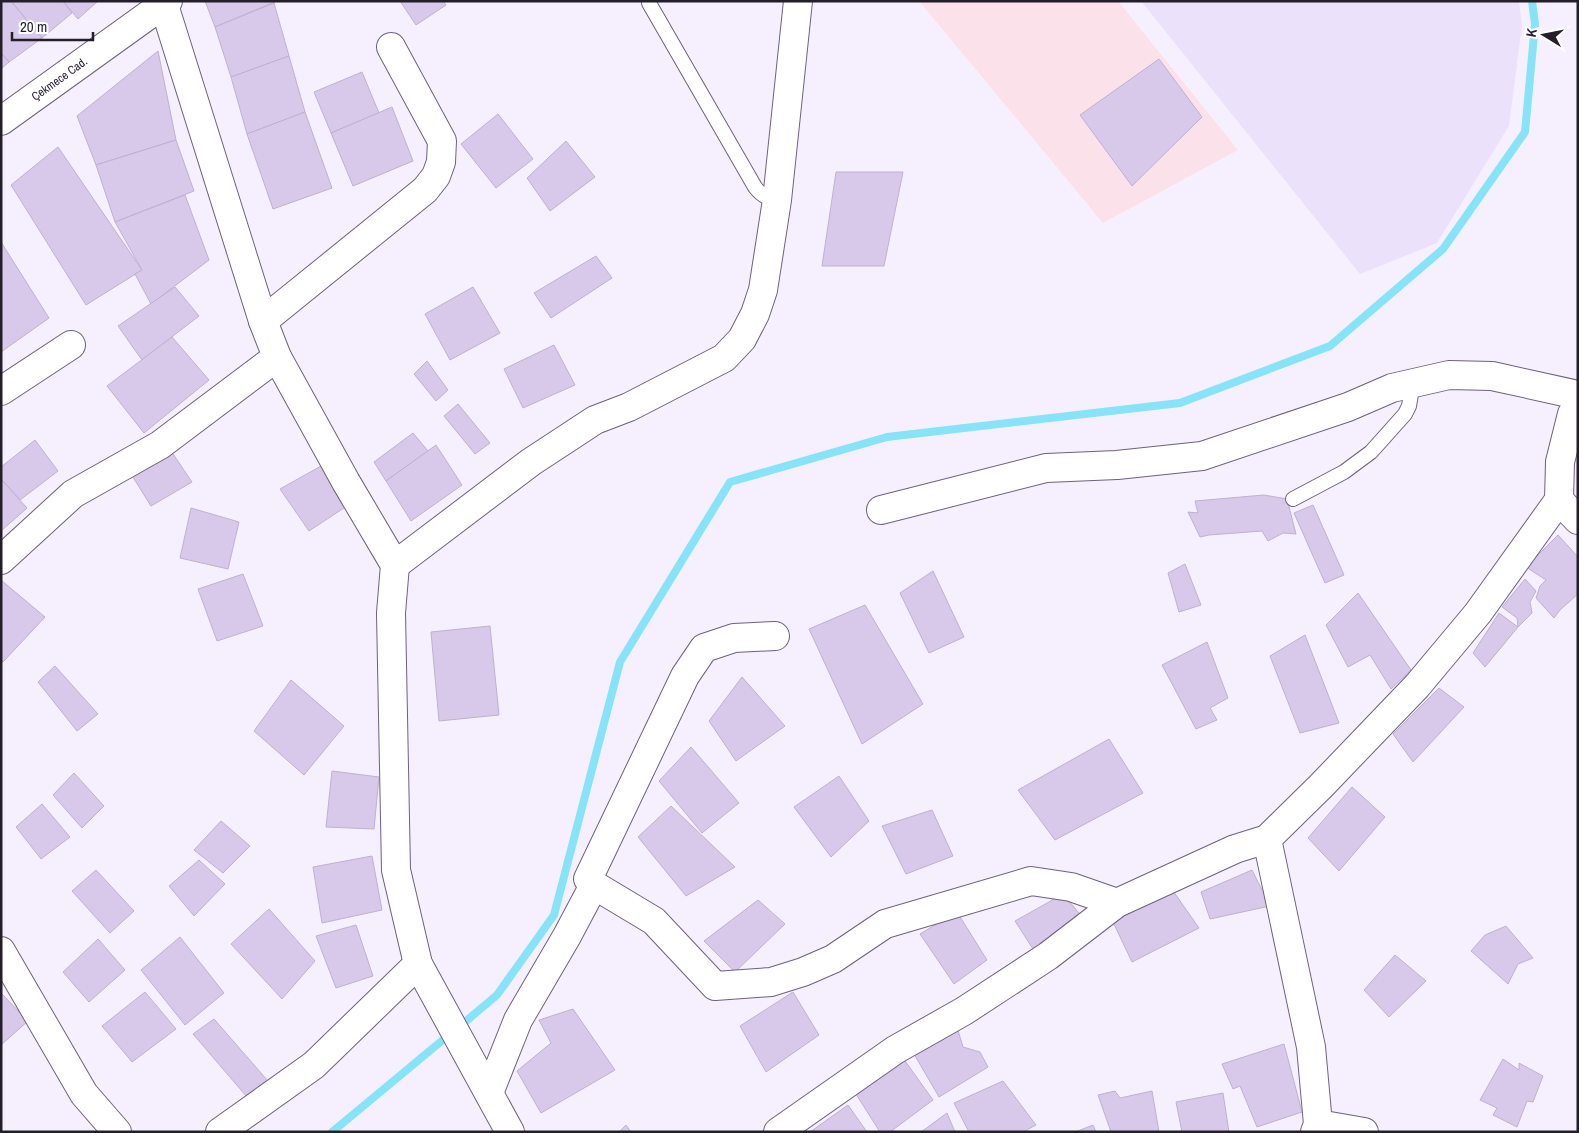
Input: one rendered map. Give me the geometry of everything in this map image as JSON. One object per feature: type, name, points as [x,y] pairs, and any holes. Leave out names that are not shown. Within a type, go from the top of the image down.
[{"type":"street","points":[[395,565],[531,462],[594,420],[629,407],[724,358],[742,339],[755,314],[763,290],[777,200],[798,1]]},
{"type":"street","points":[[166,3],[263,321],[277,357],[346,482],[395,565],[391,614],[396,870],[418,964],[510,1132]]},
{"type":"street","name":"Çekmece Cad.","points":[[1,121],[166,3]]},
{"type":"street","points":[[263,321],[425,190],[436,176],[440,162],[442,141],[391,47]]},
{"type":"street","points":[[1,391],[71,345]]},
{"type":"street","points":[[1,560],[73,494],[160,444],[277,357]]},
{"type":"street","points":[[881,510],[1046,468],[1117,465],[1202,456],[1348,407],[1392,388],[1449,375],[1492,376],[1578,395]]},
{"type":"street","points":[[778,1132],[895,1050],[964,1011],[1048,956],[1117,903],[1235,849],[1267,838],[1321,786],[1417,686],[1478,614],[1558,500],[1560,462],[1572,414],[1578,406]]},
{"type":"street","points":[[1558,500],[1578,520]]},
{"type":"street","points":[[775,636],[734,638],[704,648],[685,676],[588,879],[594,885],[654,921],[715,986],[770,982],[803,972],[833,959],[885,924],[1031,881],[1072,887],[1117,903]]},
{"type":"street","points":[[1267,838],[1311,1047],[1316,1128],[1364,1132]]},
{"type":"street","points":[[489,1093],[518,1020],[594,885]]},
{"type":"street","points":[[1,951],[84,1094],[117,1132]]},
{"type":"street","points":[[220,1132],[314,1065],[418,964]]},
{"type":"lane","points":[[649,3],[755,187],[764,196],[777,200]]},
{"type":"lane","points":[[1293,499],[1344,472],[1371,452],[1405,414],[1409,406],[1410,384]]},
{"type":"shaded area","points":[[919,1],[1118,1],[1238,150],[1103,223]]},
{"type":"shaded area","points":[[1141,1],[1519,1],[1522,25],[1509,126],[1437,243],[1360,274]]},
{"type":"building","points":[[1,1],[11,1],[42,38],[9,62],[1,53]]},
{"type":"building","points":[[11,1],[63,1],[72,13],[42,38]]},
{"type":"building","points":[[63,1],[98,1],[78,19]]},
{"type":"building","points":[[205,1],[277,1],[215,27]]},
{"type":"building","points":[[400,1],[443,1],[446,5],[416,25]]},
{"type":"building","points":[[274,3],[289,56],[231,77],[215,27]]},
{"type":"building","points":[[158,51],[176,140],[96,165],[77,116]]},
{"type":"building","points":[[1,53],[9,62],[1,69]]},
{"type":"building","points":[[289,56],[305,112],[247,134],[231,77]]},
{"type":"building","points":[[1159,59],[1202,117],[1132,186],[1080,115]]},
{"type":"building","points":[[362,72],[379,113],[331,133],[314,92]]},
{"type":"building","points":[[392,107],[413,161],[353,186],[331,133]]},
{"type":"building","points":[[305,112],[332,188],[273,209],[247,134]]},
{"type":"building","points":[[498,114],[533,159],[496,188],[461,144]]},
{"type":"building","points":[[176,140],[194,191],[115,222],[96,165]]},
{"type":"building","points":[[566,141],[595,177],[550,211],[527,178]]},
{"type":"building","points":[[58,147],[142,270],[86,305],[11,185]]},
{"type":"building","points":[[836,172],[903,172],[884,266],[822,266]]},
{"type":"building","points":[[185,195],[209,260],[151,304],[135,274],[142,270],[115,222]]},
{"type":"building","points":[[1,242],[49,318],[1,352]]},
{"type":"building","points":[[596,256],[612,278],[551,318],[534,293]]},
{"type":"building","points":[[175,287],[199,316],[142,360],[118,326]]},
{"type":"building","points":[[473,287],[500,333],[450,360],[425,314]]},
{"type":"building","points":[[172,337],[209,380],[144,433],[107,386]]},
{"type":"building","points":[[554,345],[575,385],[523,408],[504,369]]},
{"type":"building","points":[[427,361],[448,390],[436,401],[414,374]]},
{"type":"building","points":[[458,404],[490,443],[475,454],[444,416]]},
{"type":"building","points":[[413,433],[428,451],[386,481],[374,462]]},
{"type":"building","points":[[35,440],[58,471],[20,500],[1,479],[1,467]]},
{"type":"building","points":[[436,445],[462,485],[411,521],[386,481]]},
{"type":"building","points":[[169,448],[192,482],[151,506],[131,474]]},
{"type":"building","points":[[321,466],[350,504],[309,531],[280,489]]},
{"type":"building","points":[[1,479],[27,508],[1,531]]},
{"type":"building","points":[[1264,495],[1287,499],[1296,534],[1283,533],[1268,541],[1262,531],[1200,537],[1188,512],[1198,513],[1195,501]]},
{"type":"building","points":[[1313,505],[1344,575],[1325,583],[1294,513]]},
{"type":"building","points":[[191,508],[239,522],[228,569],[180,558]]},
{"type":"building","points":[[1558,535],[1578,557],[1578,594],[1554,618],[1536,598],[1540,586],[1546,580],[1526,567]]},
{"type":"building","points":[[1185,564],[1201,605],[1179,612],[1168,573]]},
{"type":"building","points":[[933,571],[964,637],[929,653],[900,593]]},
{"type":"building","points":[[243,574],[263,626],[217,641],[198,589]]},
{"type":"building","points":[[1525,579],[1536,591],[1530,602],[1532,613],[1518,627],[1517,618],[1502,607]]},
{"type":"building","points":[[1,580],[45,617],[3,662],[1,660]]},
{"type":"building","points":[[1358,593],[1411,670],[1391,689],[1370,655],[1348,667],[1326,625]]},
{"type":"building","points":[[865,605],[923,704],[862,744],[809,629]]},
{"type":"building","points":[[1499,613],[1518,627],[1485,667],[1473,653]]},
{"type":"building","points":[[490,626],[499,715],[439,721],[431,632]]},
{"type":"building","points":[[1305,635],[1339,723],[1300,733],[1270,656]]},
{"type":"building","points":[[1207,642],[1228,698],[1210,708],[1217,720],[1196,729],[1162,665]]},
{"type":"building","points":[[55,666],[98,714],[77,731],[38,682]]},
{"type":"building","points":[[742,677],[785,726],[736,761],[709,721]]},
{"type":"building","points":[[291,680],[344,726],[304,775],[254,731]]},
{"type":"building","points":[[1439,688],[1464,707],[1413,762],[1393,734]]},
{"type":"building","points":[[1109,739],[1143,793],[1055,840],[1018,790]]},
{"type":"building","points":[[691,747],[739,803],[702,833],[659,781]]},
{"type":"building","points":[[332,771],[379,777],[374,829],[326,827]]},
{"type":"building","points":[[74,773],[104,806],[82,828],[53,795]]},
{"type":"building","points":[[839,776],[869,821],[831,857],[794,807]]},
{"type":"building","points":[[1352,787],[1385,817],[1339,871],[1308,838]]},
{"type":"building","points":[[42,804],[70,837],[41,859],[16,827]]},
{"type":"building","points":[[671,806],[735,867],[686,896],[638,837]]},
{"type":"building","points":[[932,810],[953,856],[906,874],[882,826]]},
{"type":"building","points":[[221,821],[250,846],[223,873],[194,850]]},
{"type":"building","points":[[372,856],[382,910],[322,923],[313,867]]},
{"type":"building","points":[[199,860],[225,884],[194,916],[169,886]]},
{"type":"building","points":[[96,870],[134,911],[110,933],[72,891]]},
{"type":"building","points":[[1252,870],[1270,906],[1210,919],[1201,892]]},
{"type":"building","points":[[1171,888],[1199,928],[1132,962],[1113,922]]},
{"type":"building","points":[[1063,894],[1084,919],[1033,949],[1015,921]]},
{"type":"building","points":[[758,900],[785,924],[735,972],[704,941]]},
{"type":"building","points":[[269,909],[315,961],[282,999],[231,944]]},
{"type":"building","points":[[957,912],[987,960],[954,984],[920,934]]},
{"type":"building","points":[[356,925],[373,976],[336,988],[316,936]]},
{"type":"building","points":[[1506,926],[1533,958],[1518,964],[1508,984],[1471,951],[1485,935]]},
{"type":"building","points":[[180,937],[224,993],[185,1025],[141,970]]},
{"type":"building","points":[[98,939],[125,970],[89,1002],[63,972]]},
{"type":"building","points":[[1395,955],[1426,981],[1389,1017],[1364,990]]},
{"type":"building","points":[[145,992],[176,1029],[132,1062],[102,1026]]},
{"type":"building","points":[[793,992],[819,1035],[766,1072],[740,1026]]},
{"type":"building","points":[[1,993],[28,1021],[1,1045]]},
{"type":"building","points":[[573,1009],[615,1070],[541,1113],[517,1071],[551,1043],[539,1020]]},
{"type":"building","points":[[214,1019],[268,1081],[247,1097],[193,1034]]},
{"type":"building","points":[[957,1027],[963,1047],[980,1052],[988,1067],[939,1097],[914,1054]]},
{"type":"building","points":[[1284,1044],[1302,1112],[1257,1127],[1240,1086],[1233,1089],[1222,1064]]},
{"type":"building","points":[[900,1054],[933,1100],[890,1132],[880,1132],[854,1091]]},
{"type":"building","points":[[1503,1059],[1519,1070],[1519,1063],[1543,1076],[1533,1102],[1527,1101],[1517,1127],[1493,1115],[1497,1108],[1480,1100]]},
{"type":"building","points":[[1003,1081],[1036,1125],[1023,1132],[969,1132],[954,1103]]},
{"type":"building","points":[[1115,1091],[1120,1098],[1152,1091],[1159,1132],[1111,1132],[1098,1095]]},
{"type":"building","points":[[1223,1093],[1229,1132],[1182,1132],[1176,1102]]},
{"type":"building","points":[[848,1105],[867,1132],[810,1132]]},
{"type":"building","points":[[947,1113],[955,1132],[921,1132]]},
{"type":"building","points":[[626,1125],[631,1132],[619,1132]]},
{"type":"building","points":[[1093,1125],[1096,1132],[1075,1132]]},
{"type":"waterway","points":[[459,1027],[497,995],[554,915],[620,662],[730,482],[887,437],[1180,403],[1330,346],[1443,249],[1525,132],[1535,24],[1532,1]]},
{"type":"waterway","points":[[332,1132],[450,1034]]}]
